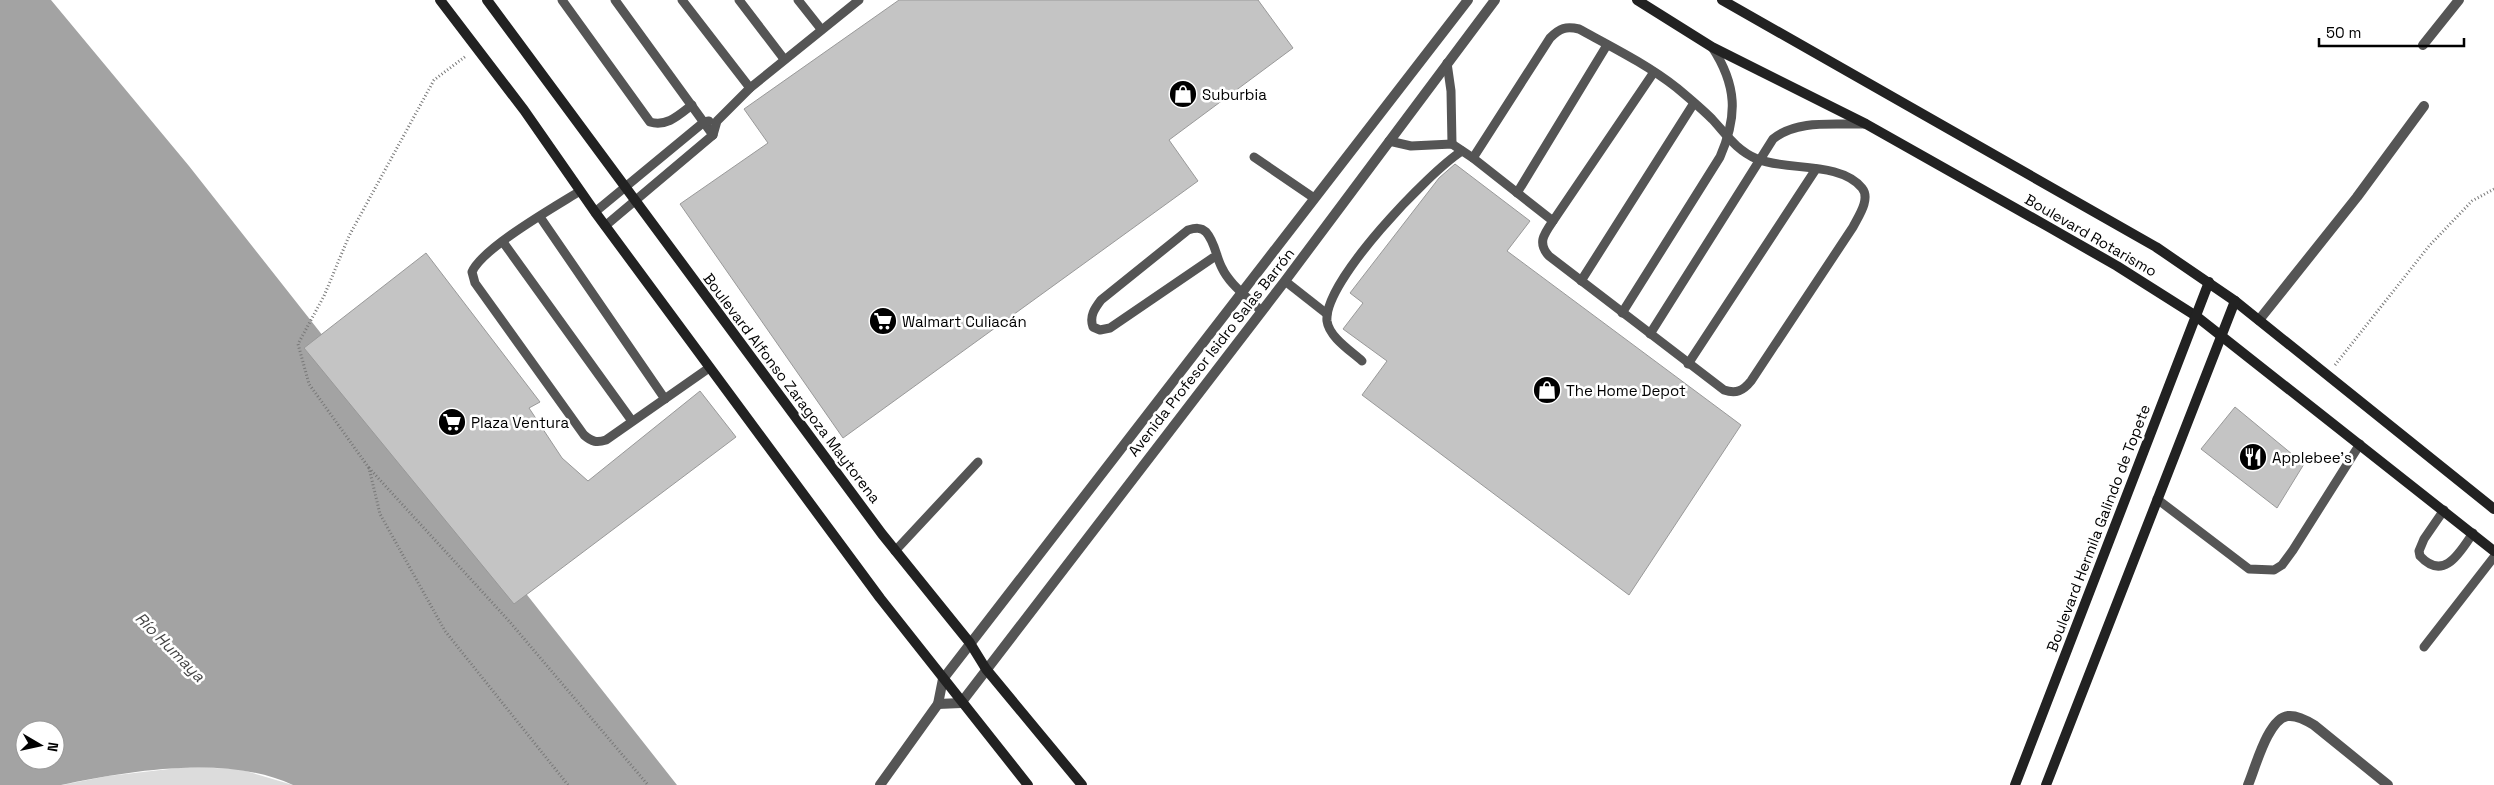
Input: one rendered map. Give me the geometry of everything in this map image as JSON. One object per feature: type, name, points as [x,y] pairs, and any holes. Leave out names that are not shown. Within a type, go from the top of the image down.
[{"type":"street","points":[[440,0],[478,47],[595,212],[880,598],[961,703],[1028,785]]},
{"type":"street","name":"Boulevard Alfonso Zaragoza Maytorena","points":[[487,0],[895,551],[970,644],[986,669],[1082,785]]},
{"type":"street","name":"Avenida Profesor Isidro Salas Barrón","points":[[880,785],[938,704],[943,679],[1468,0]]},
{"type":"street","name":"Avenida Profesor Isidro Salas Barrón","points":[[961,703],[1285,281],[1495,0]]},
{"type":"street","name":"Boulevard Rotarismo","points":[[1637,0],[1712,47],[1866,124],[2117,266],[2196,316],[2494,551]]},
{"type":"street","name":"Boulevard Rotarismo","points":[[1722,0],[2156,247],[2209,282],[2259,320],[2494,510]]},
{"type":"street","points":[[2423,45],[2459,0]]},
{"type":"street","points":[[2259,320],[2358,197],[2424,106]]},
{"type":"street","name":"Boulevard Hermila Galindo de Topete","points":[[2015,785],[2209,282]]},
{"type":"street","points":[[2046,785],[2220,334],[2235,301]]},
{"type":"street","points":[[938,704],[961,703]]},
{"type":"street","points":[[2248,785],[2268,734],[2280,719],[2287,716],[2304,719],[2314,725],[2388,785]]},
{"type":"lane","points":[[562,0],[650,122],[656,124],[671,120],[692,105]]},
{"type":"lane","points":[[615,0],[713,135]]},
{"type":"lane","points":[[682,0],[750,88]]},
{"type":"lane","points":[[739,0],[784,59]]},
{"type":"lane","points":[[798,0],[821,29]]},
{"type":"lane","points":[[606,226],[713,135],[717,121],[750,88],[854,1]]},
{"type":"lane","points":[[1473,158],[1550,38],[1558,30],[1567,27],[1580,29],[1654,72],[1694,102],[1712,119],[1728,139],[1758,160],[1816,169],[1846,178],[1857,184],[1863,190],[1864,204],[1852,227],[1751,381],[1739,391],[1724,390],[1688,364],[1622,314],[1544,250],[1543,237],[1654,72]]},
{"type":"lane","points":[[1517,193],[1607,44]]},
{"type":"lane","points":[[1622,314],[1710,174],[1728,139],[1733,121],[1731,92],[1722,62],[1712,47]]},
{"type":"lane","points":[[1447,63],[1451,91],[1452,144]]},
{"type":"lane","points":[[1582,282],[1694,102]]},
{"type":"lane","points":[[595,212],[704,122],[717,121]]},
{"type":"lane","points":[[1650,334],[1772,139],[1790,128],[1866,124]]},
{"type":"lane","points":[[1389,142],[1411,146],[1452,144],[1473,158],[1553,221]]},
{"type":"lane","points":[[1362,361],[1329,327],[1327,314],[1336,289],[1366,247],[1435,173],[1462,151]]},
{"type":"lane","points":[[1254,157],[1314,198]]},
{"type":"lane","points":[[1688,364],[1816,169]]},
{"type":"lane","points":[[580,191],[503,242],[477,263],[472,272],[472,277],[525,355],[589,439],[599,442],[606,440],[710,368]]},
{"type":"lane","points":[[540,217],[665,399]]},
{"type":"lane","points":[[1217,255],[1110,328],[1100,330],[1093,327],[1091,320],[1093,313],[1102,300],[1188,230],[1195,228],[1206,232],[1217,255],[1225,274],[1261,311]]},
{"type":"lane","points":[[503,242],[632,421]]},
{"type":"lane","points":[[1285,281],[1327,314]]},
{"type":"lane","points":[[2157,499],[2249,569],[2274,570],[2282,565],[2293,550],[2360,444]]},
{"type":"lane","points":[[895,551],[978,462]]},
{"type":"lane","points":[[2444,510],[2421,544],[2420,556],[2425,561],[2434,566],[2447,564],[2454,560],[2473,533]]},
{"type":"lane","points":[[2424,647],[2494,557]]},
{"type":"path","points":[[478,47],[434,80],[349,236],[324,296],[298,344],[309,384],[369,468],[509,621],[648,785]]},
{"type":"path","points":[[2327,375],[2429,246],[2472,201],[2494,189]]},
{"type":"path","points":[[369,468],[380,514],[445,631],[568,785]]},
{"type":"shaded area","points":[[187,767],[239,769],[293,785],[62,785],[108,776]]},
{"type":"water","name":"Río Humaya","points":[[0,0],[51,0],[189,166],[677,785],[293,785],[267,776],[238,770],[178,768],[117,775],[61,785],[0,785]]},
{"type":"building","name":"Walmart Culiacán","points":[[899,0],[1258,0],[1293,48],[1169,140],[1198,181],[843,438],[680,204],[768,143],[744,109]]},
{"type":"building","points":[[1455,164],[1530,221],[1507,251],[1741,425],[1629,595],[1362,395],[1387,361],[1343,329],[1363,303],[1350,293],[1439,178]]},
{"type":"building","name":"Plaza Ventura","points":[[426,253],[540,402],[529,408],[562,458],[588,481],[700,391],[736,437],[514,604],[304,348]]},
{"type":"building","name":"Applebee's","points":[[2235,407],[2304,464],[2277,508],[2201,449]]},
{"type":"place","name":"Suburbia","points":[[1183,94]]},
{"type":"place","name":"Walmart Culiacán","points":[[883,321]]},
{"type":"place","name":"The Home Depot","points":[[1547,390]]},
{"type":"place","name":"Plaza Ventura","points":[[452,422]]},
{"type":"place","name":"Applebee's","points":[[2253,457]]}]
